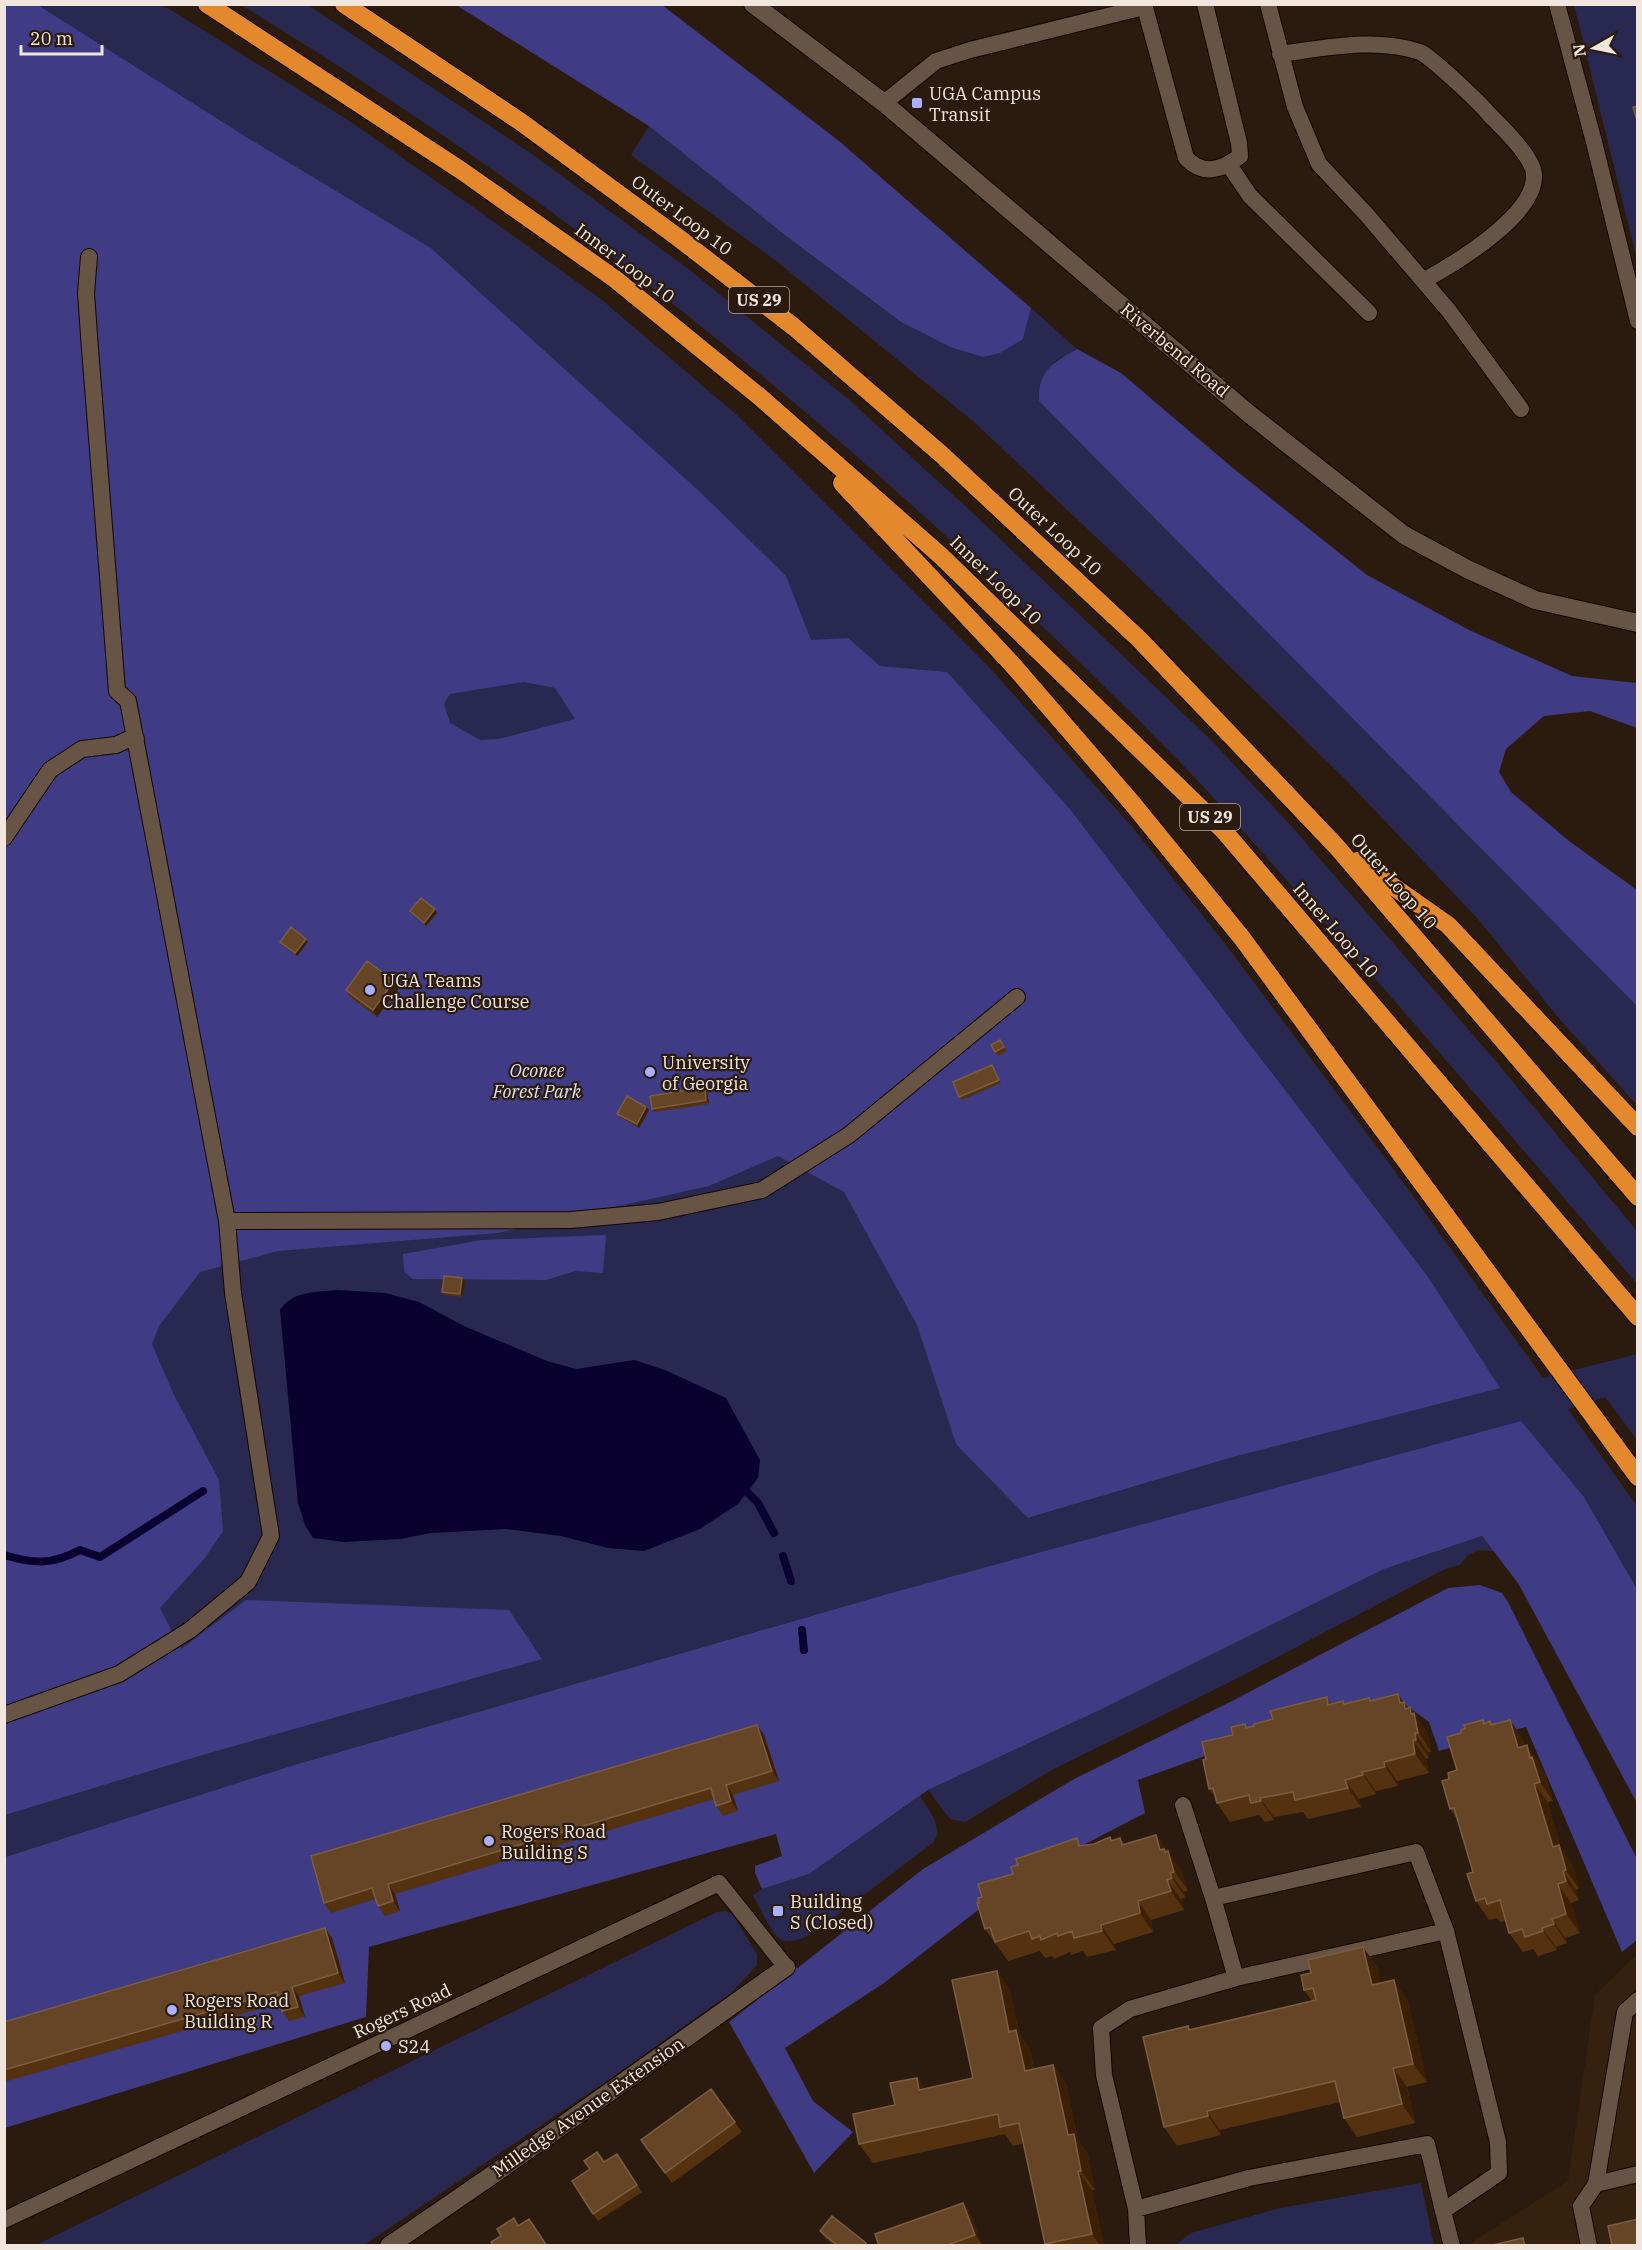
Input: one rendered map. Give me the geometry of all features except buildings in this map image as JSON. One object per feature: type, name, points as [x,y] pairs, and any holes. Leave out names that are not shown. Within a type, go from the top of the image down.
[{"type":"highway","name":"Inner Loop 10","points":[[207,4],[462,171],[605,273],[760,397],[941,556],[1224,831],[1638,1317]]},
{"type":"highway","name":"Outer Loop 10","points":[[344,4],[521,122],[676,236],[802,334],[941,454],[1139,639],[1336,846],[1638,1197]]},
{"type":"highway","points":[[760,397],[1011,663],[1132,803],[1242,938],[1634,1472]]},
{"type":"highway","points":[[1336,846],[1448,925],[1638,1127]]},
{"type":"street","name":"Riverbend Road","points":[[753,4],[884,103],[1248,413],[1404,535],[1467,569],[1535,600],[1638,623]]},
{"type":"street","name":"Milledge Avenue Extension","points":[[389,2246],[786,1967]]},
{"type":"lane","points":[[884,103],[936,61],[970,50],[1144,6],[1186,158],[1195,168],[1207,169],[1229,165],[1240,156],[1239,143],[1205,4]]},
{"type":"lane","points":[[1268,4],[1294,107],[1319,164],[1366,214],[1449,312],[1521,409]]},
{"type":"lane","points":[[1557,4],[1638,321]]},
{"type":"lane","points":[[1280,54],[1345,45],[1385,44],[1423,53],[1485,109],[1525,155],[1534,174],[1529,196],[1521,208],[1480,246],[1423,281]]},
{"type":"lane","points":[[1229,165],[1250,196],[1369,313]]},
{"type":"lane","points":[[4,1715],[119,1674],[190,1630],[248,1582],[271,1536],[233,1293],[227,1221],[136,739],[128,701],[117,690],[88,327],[86,293],[89,257]]},
{"type":"lane","points":[[4,838],[50,770],[82,749],[116,746],[129,739],[136,739]]},
{"type":"lane","points":[[227,1221],[571,1220],[658,1212],[762,1190],[849,1135],[1017,997]]},
{"type":"lane","points":[[1183,1805],[1214,1898],[1236,1978]]},
{"type":"lane","points":[[1214,1898],[1416,1852],[1446,1930],[1498,2142],[1498,2173],[1443,2211]]},
{"type":"lane","name":"Rogers Road","points":[[4,2220],[719,1883],[786,1967]]},
{"type":"lane","points":[[1138,2246],[1136,2209],[1104,2075],[1101,2028],[1130,2009],[1236,1978],[1446,1930]]},
{"type":"lane","points":[[1590,2246],[1581,2206],[1596,2184],[1625,2012],[1638,2000]]},
{"type":"lane","points":[[1136,2209],[1249,2178],[1427,2144],[1452,2246]]},
{"type":"lane","points":[[1596,2184],[1638,2174]]},
{"type":"shaded area","points":[[338,1290],[385,1293],[419,1302],[464,1326],[547,1361],[576,1369],[634,1360],[665,1370],[726,1398],[760,1460],[758,1478],[738,1504],[700,1529],[644,1551],[608,1548],[561,1536],[506,1529],[431,1533],[400,1539],[344,1542],[313,1538],[305,1525],[298,1503],[280,1310],[291,1299],[298,1296]]},
{"type":"shaded area","points":[[1637,1954],[1637,2245],[1466,2246],[1568,2181],[1595,1995]]},
{"type":"green space","name":"Oconee Forest Park","points":[[36,4],[248,138],[431,248],[699,491],[786,576],[811,640],[848,638],[880,666],[947,672],[1069,808],[1428,1277],[1500,1388],[1233,1457],[1028,1518],[956,1444],[917,1325],[844,1192],[778,1156],[709,1186],[498,1233],[278,1251],[200,1272],[159,1326],[152,1344],[173,1393],[219,1480],[223,1531],[205,1558],[160,1608],[181,1649],[246,1600],[509,1610],[542,1659],[203,1755],[5,1815],[4,5]],"holes":[[[524,682],[555,688],[575,719],[498,739],[480,740],[450,723],[444,704],[450,694]]]},
{"type":"green space","name":"Oconee Forest Park","points":[[36,5],[160,5],[171,10],[351,122],[483,214],[602,300],[738,416],[988,666],[1133,828],[1223,941],[1395,1171],[1543,1378],[1637,1354],[1637,1440],[1605,1397],[1568,1409],[1637,1506],[1637,1589],[1584,1497],[884,1595],[294,1765],[5,1857],[5,1815],[203,1755],[541,1659],[5,1793],[4,20],[671,467],[431,248],[248,138]],"holes":[[[880,666],[1233,1457],[1029,1518]]]},
{"type":"green space","points":[[241,5],[308,5],[532,154],[691,271],[847,398],[976,516],[1211,740],[1293,828],[1488,1052],[1637,1231],[1637,1284],[1424,1035],[1207,790],[1098,680],[934,525],[764,378],[588,239],[402,108]]},
{"type":"green space","points":[[456,5],[662,5],[839,141],[1031,308],[1023,339],[1000,353],[983,357],[950,347],[901,322],[786,236],[649,126]]},
{"type":"green space","points":[[1574,5],[1637,5],[1637,260],[1632,239]]},
{"type":"green space","points":[[649,126],[786,236],[901,322],[950,347],[1023,339],[1031,308],[1077,349],[1053,363],[1573,939],[1637,1006],[1637,1105],[1562,1022],[1477,918],[1347,781],[1133,572],[974,422],[775,260],[631,155]]},
{"type":"green space","points":[[1077,349],[1121,373],[1234,469],[1367,575],[1469,630],[1572,676],[1637,683],[1637,728],[1590,711],[1544,716],[1506,749],[1499,772],[1511,792],[1569,841],[1637,890],[1637,1006],[1039,401],[1039,390],[1044,375],[1054,363]]},
{"type":"green space","points":[[606,1235],[603,1273],[575,1271],[546,1280],[413,1279],[404,1272],[403,1254],[482,1240]]},
{"type":"green space","points":[[1521,1421],[1584,1497],[1637,1589],[1637,1803],[1518,1583],[1482,1536],[1384,1569],[1100,1710],[928,1790],[809,1874],[762,1889],[755,1873],[755,1866],[782,1856],[776,1834],[369,1947],[366,2017],[5,2128],[5,1857],[294,1765],[884,1595]]},
{"type":"green space","points":[[1482,1536],[1494,1551],[1479,1550],[1468,1555],[1460,1565],[1445,1569],[1230,1682],[1052,1770],[965,1822],[950,1819],[928,1790],[1100,1710],[1384,1569]]},
{"type":"green space","points":[[1480,1585],[1502,1593],[1508,1602],[1637,1859],[1637,1940],[1622,1952],[1526,1727],[1439,1751],[1429,1722],[1400,1701],[1305,1720],[1138,1780],[1145,1813],[1018,1879],[884,1983],[785,2048],[813,2101],[853,2132],[814,2173],[729,2022],[923,1869],[1074,1779],[1232,1701],[1448,1588]]},
{"type":"green space","points":[[920,1796],[936,1824],[934,1842],[815,1932],[795,1941],[778,1938],[753,1895],[762,1889],[809,1874]]},
{"type":"green space","points":[[725,1911],[732,1914],[757,1954],[757,1965],[731,1993],[614,2076],[364,2245],[36,2245],[717,1912]]},
{"type":"green space","points":[[1421,2183],[1434,2245],[1176,2245],[1191,2233],[1280,2208]]},
{"type":"waterway","points":[[4,1555],[43,1562],[52,1561],[80,1550],[100,1557],[203,1491]]},
{"type":"waterway","points":[[747,1492],[758,1503],[774,1533]]},
{"type":"waterway","points":[[783,1556],[791,1581]]},
{"type":"waterway","points":[[802,1630],[804,1650]]},
{"type":"place","name":"UGA Campus Transit","points":[[917,103]]},
{"type":"place","name":"UGA Teams Challenge Course","points":[[370,990]]},
{"type":"place","name":"University of Georgia","points":[[650,1072]]},
{"type":"place","name":"Rogers Road Building S","points":[[489,1841]]},
{"type":"place","name":"Building S (Closed)","points":[[778,1911]]},
{"type":"place","name":"Rogers Road Building R","points":[[172,2010]]},
{"type":"place","name":"S24","points":[[386,2046]]}]
